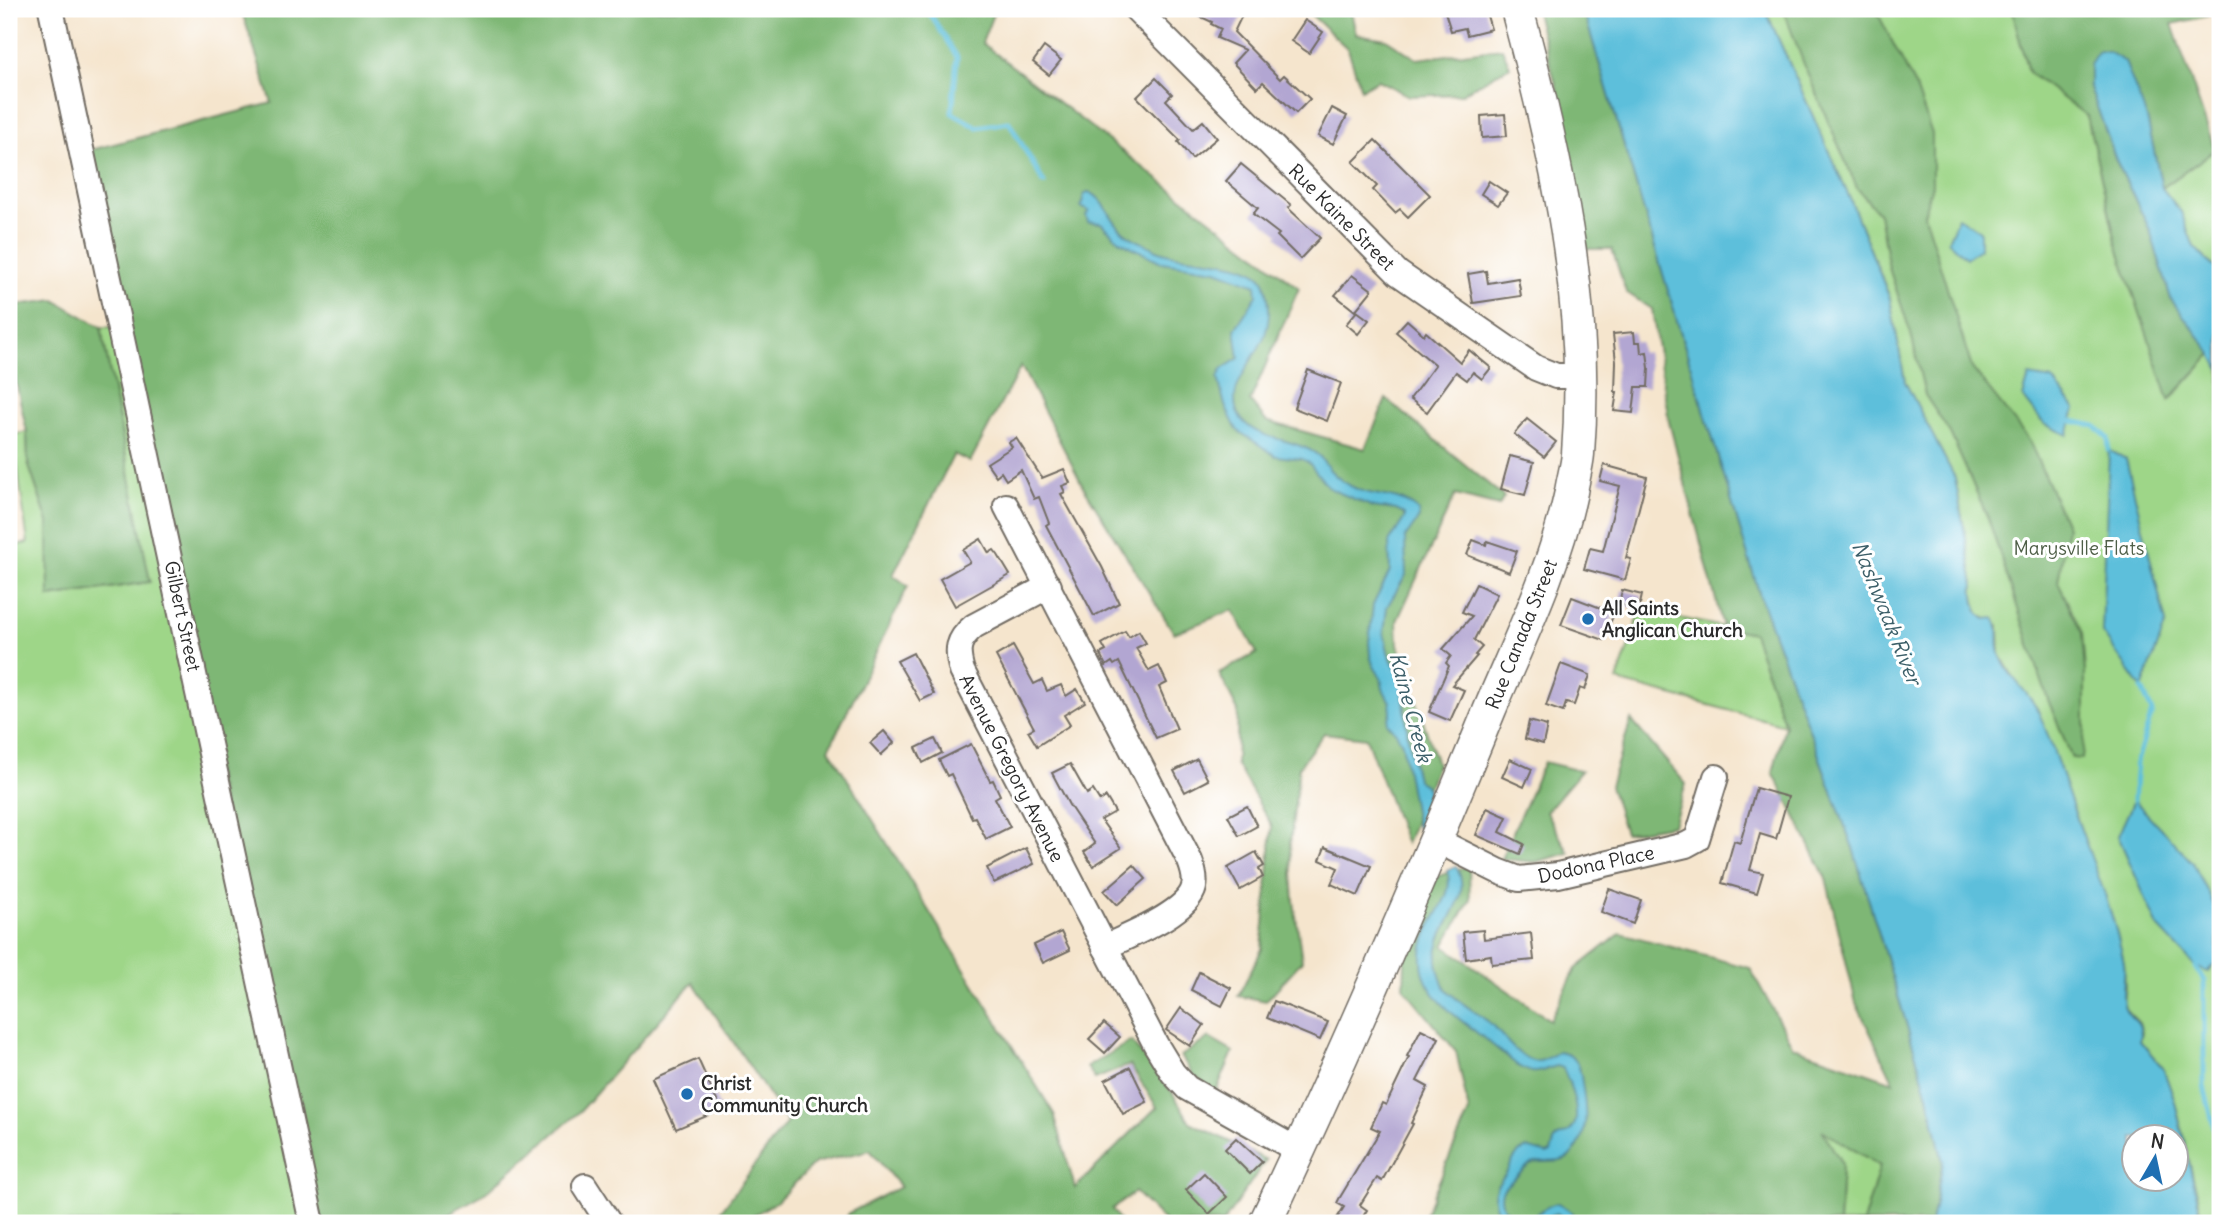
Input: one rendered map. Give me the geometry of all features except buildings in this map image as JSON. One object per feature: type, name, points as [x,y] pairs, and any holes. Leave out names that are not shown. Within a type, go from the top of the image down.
[{"type":"main road","name":"Rue Canada Street","points":[[1265,1223],[1436,840],[1550,563],[1567,511],[1578,457],[1581,376],[1577,299],[1562,202],[1538,86],[1517,9]]},
{"type":"street","name":"Gilbert Street","points":[[51,9],[312,1223]]},
{"type":"street","name":"Rue Kaine Street","points":[[1136,9],[1398,273],[1536,368],[1556,376],[1581,376]]},
{"type":"street","points":[[1006,506],[1191,861],[1194,873],[1194,887],[1188,899],[1177,909],[1105,947]]},
{"type":"street","name":"Avenue Gregory Avenue","points":[[1049,586],[974,626],[965,634],[959,646],[958,659],[962,671],[1173,1073],[1187,1087],[1299,1151]]},
{"type":"street","name":"Dodona Place","points":[[1436,840],[1498,871],[1519,878],[1570,873],[1686,845],[1697,839],[1716,777]]},
{"type":"street","points":[[586,1186],[609,1223]]},
{"type":"green space","points":[[241,9],[995,9],[982,43],[1299,288],[1250,401],[1266,421],[1365,449],[1386,399],[1504,497],[1499,506],[1455,495],[1397,621],[1398,644],[1437,764],[1406,844],[1366,738],[1324,733],[1299,767],[1290,844],[1302,961],[1266,1001],[1238,996],[1262,949],[1272,826],[1236,764],[1238,711],[1219,673],[1257,653],[1233,610],[1174,633],[1083,486],[1021,366],[970,462],[954,454],[893,575],[908,586],[829,749],[1054,1114],[1075,1188],[1157,1107],[1130,1065],[1095,1079],[1087,1067],[1131,1041],[1172,1092],[1190,1122],[1266,1160],[1223,1223],[1166,1223],[1135,1192],[1112,1209],[1121,1223],[844,1223],[849,1213],[900,1187],[870,1150],[815,1163],[776,1202],[740,1223],[712,1223],[787,1122],[693,982],[578,1113],[485,1193],[432,1223],[312,1223],[83,152],[272,103]]},
{"type":"green space","points":[[1305,9],[1348,9],[1351,11],[1356,34],[1386,39],[1417,59],[1502,48],[1510,66],[1461,94],[1409,96],[1378,80],[1361,89],[1348,49]]},
{"type":"green space","points":[[1535,9],[1583,9],[1761,599],[1853,848],[1928,1095],[1943,1162],[1931,1223],[1863,1223],[1880,1166],[1822,1130],[1842,1164],[1839,1223],[1421,1223],[1469,1112],[1456,1051],[1404,988],[1406,933],[1438,876],[1469,866],[1470,900],[1444,946],[1550,1020],[1576,969],[1621,933],[1750,968],[1793,1047],[1894,1082],[1856,1003],[1826,878],[1773,772],[1785,725],[1753,633],[1723,627],[1669,422],[1652,309],[1626,292],[1612,249],[1587,249],[1557,88]]},
{"type":"green space","name":"Marysville Flats","points":[[1765,9],[2012,9],[2028,72],[2087,116],[2116,241],[2170,400],[2212,354],[2220,352],[2220,1223],[2197,1223],[2202,1214],[2190,1164],[2190,1124],[2180,1124],[2163,1068],[2140,1041],[2142,1032],[2139,1023],[2126,1010],[2123,1002],[2124,964],[2107,902],[2037,708],[2015,680],[2000,654],[1999,625],[1979,615],[1973,594],[1974,585],[1955,478],[1905,382],[1890,298],[1850,199]]},
{"type":"green space","points":[[1783,9],[1877,9],[1916,88],[1932,134],[1932,185],[1924,214],[1972,368],[2029,440],[2067,527],[2058,582],[2082,633],[2085,729],[2082,759],[2072,758],[2048,700],[1988,518],[1950,433],[1925,395],[1911,334],[1889,268],[1879,214],[1857,188]]},
{"type":"green space","points":[[2012,9],[2207,9],[2208,16],[2172,24],[2215,150],[2162,188],[2147,118],[2090,87],[2116,160],[2150,230],[2171,299],[2212,354],[2169,400],[2116,241],[2087,116],[2028,72]]},
{"type":"green space","points":[[2215,150],[2220,166],[2220,273],[2194,247],[2181,212],[2162,188]]},
{"type":"green space","points":[[55,300],[101,327],[150,582],[49,597],[48,522],[28,463],[27,432],[9,351],[9,306]]},
{"type":"green space","points":[[101,327],[121,327],[312,1223],[9,1223],[9,547],[28,543],[13,435],[27,432],[28,463],[48,522],[50,597],[150,582]]},
{"type":"green space","points":[[1641,610],[1753,633],[1785,725],[1617,681]]},
{"type":"green space","points":[[1631,720],[1686,784],[1673,825],[1625,833],[1610,786]]},
{"type":"green space","points":[[1544,762],[1581,771],[1546,812],[1569,853],[1535,862],[1501,859]]},
{"type":"green space","points":[[1209,1038],[1233,1052],[1216,1092],[1193,1075],[1181,1056]]},
{"type":"green space","points":[[1820,1129],[1880,1166],[1863,1223],[1839,1223],[1842,1164]]},
{"type":"water","name":"Nashwaak River","points":[[1583,9],[1765,9],[1850,199],[1890,299],[1905,382],[1955,478],[1977,609],[1985,619],[1994,618],[2003,661],[2038,711],[2115,925],[2124,963],[2124,1005],[2140,1028],[2140,1041],[2163,1068],[2175,1102],[2180,1124],[2120,1124],[2120,1194],[2190,1194],[2190,1167],[2203,1223],[1931,1223],[1943,1162],[1928,1095],[1853,848],[1761,599]]},
{"type":"water","points":[[2097,51],[2109,52],[2125,62],[2147,118],[2162,188],[2181,212],[2194,247],[2220,273],[2220,370],[2212,354],[2171,299],[2150,230],[2116,160],[2090,87],[2090,65]]},
{"type":"water","points":[[1089,192],[1099,199],[1123,231],[1138,241],[1166,253],[1241,266],[1262,278],[1268,295],[1268,321],[1265,335],[1237,389],[1237,411],[1243,421],[1250,428],[1317,454],[1332,472],[1350,486],[1398,499],[1418,511],[1419,518],[1405,538],[1406,575],[1387,607],[1384,633],[1388,652],[1402,681],[1408,737],[1417,780],[1425,785],[1428,791],[1423,809],[1429,819],[1423,831],[1417,828],[1402,743],[1387,723],[1391,713],[1390,702],[1373,665],[1369,642],[1373,605],[1390,571],[1389,542],[1404,519],[1404,514],[1396,510],[1373,507],[1335,491],[1328,487],[1309,463],[1302,459],[1276,456],[1237,430],[1225,406],[1218,378],[1222,369],[1239,358],[1235,329],[1257,295],[1256,285],[1216,270],[1161,262],[1120,241],[1101,223],[1088,222],[1086,215],[1089,211],[1081,207],[1084,195]]},
{"type":"water","points":[[1958,217],[1980,231],[1980,249],[1966,258],[1948,241]]},
{"type":"water","points":[[2029,376],[2053,380],[2075,409],[2068,435],[2044,424],[2023,397]]},
{"type":"water","points":[[2109,450],[2126,459],[2166,623],[2142,689],[2102,633]]},
{"type":"water","points":[[2134,800],[2193,863],[2218,913],[2217,961],[2207,972],[2196,967],[2158,927],[2118,836]]},
{"type":"water","points":[[1456,866],[1461,879],[1461,891],[1438,948],[1437,962],[1444,986],[1527,1058],[1539,1061],[1558,1052],[1568,1054],[1579,1066],[1584,1096],[1585,1127],[1578,1146],[1568,1158],[1537,1162],[1525,1168],[1502,1191],[1504,1209],[1515,1215],[1530,1217],[1558,1203],[1580,1223],[1568,1223],[1557,1213],[1537,1223],[1516,1223],[1504,1218],[1495,1204],[1497,1186],[1517,1155],[1527,1148],[1547,1154],[1551,1152],[1555,1139],[1573,1127],[1575,1106],[1563,1068],[1557,1066],[1534,1072],[1518,1066],[1440,1002],[1425,978],[1423,948],[1428,931],[1446,895],[1448,871]]},
{"type":"waterway","name":"Kaine Creek","points":[[927,9],[957,57],[952,113],[977,127],[1009,122],[1044,183]]},
{"type":"waterway","points":[[2072,421],[2095,426],[2108,438],[2109,450]]},
{"type":"waterway","points":[[2134,800],[2137,761],[2152,712],[2142,689]]},
{"type":"waterway","points":[[2196,967],[2204,981],[2204,1086],[2220,1151]]},
{"type":"place","name":"All Saints Anglican Church","points":[[1588,619]]},
{"type":"place","name":"Christ Community Church","points":[[687,1094]]}]
